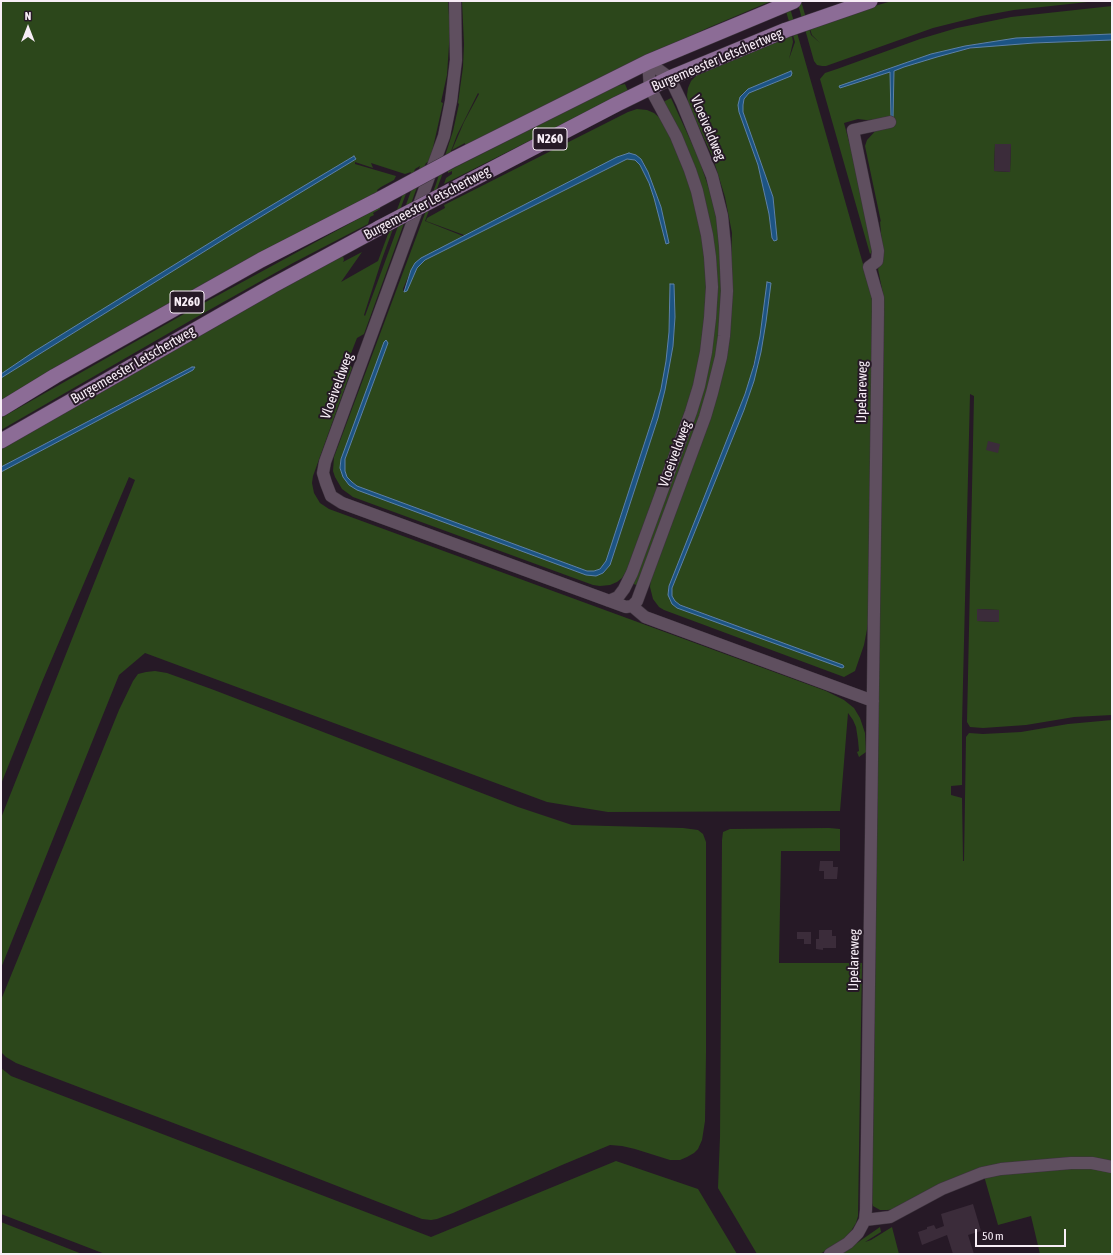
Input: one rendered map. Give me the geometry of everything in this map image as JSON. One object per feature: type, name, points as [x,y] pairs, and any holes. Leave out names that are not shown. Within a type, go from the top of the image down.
[{"type":"main road","name":"Burgemeester Letschertweg","points":[[1,409],[62,372],[261,260],[454,159],[648,62],[794,1]]},
{"type":"main road","name":"Burgemeester Letschertweg","points":[[1,442],[272,286],[450,190],[650,88],[670,78],[786,30],[870,1]]},
{"type":"street","name":"Vloeiveldweg","points":[[455,1],[456,60],[451,101],[444,136],[325,462],[323,473],[331,496],[342,503],[626,607],[632,606],[637,601],[646,579],[708,405],[720,357],[726,313],[727,291],[722,216],[712,176],[702,148],[670,78],[648,62]]},
{"type":"street","name":"Vloeiveldweg","points":[[609,600],[618,598],[632,573],[691,412],[699,386],[706,352],[710,318],[712,287],[710,257],[707,235],[697,190],[676,136],[650,88],[648,62]]},
{"type":"street","name":"IJpelareweg","points":[[865,1220],[878,311],[877,292],[869,267],[876,261],[878,251],[853,130],[890,122]]},
{"type":"street","points":[[632,606],[645,617],[873,700]]},
{"type":"street","points":[[830,1254],[848,1243],[858,1233],[865,1220],[890,1216],[942,1189],[982,1173],[1001,1169],[1071,1163],[1092,1163],[1112,1167]]},
{"type":"green space","points":[[1,1],[448,1],[450,30],[447,75],[441,102],[443,103],[430,161],[425,165],[364,334],[357,338],[348,361],[352,368],[313,476],[312,483],[314,493],[320,503],[329,509],[826,691],[844,700],[854,708],[860,718],[865,733],[866,752],[859,757],[857,752],[859,751],[856,727],[848,713],[840,811],[608,812],[547,802],[145,653],[119,675],[1,968],[1,818],[135,480],[129,477],[42,682],[1,784],[1,472],[193,370],[195,367],[192,367],[168,379],[1,467],[1,445],[311,270],[343,256],[343,262],[362,252],[341,282],[378,261],[411,172],[405,174],[371,163],[373,168],[355,162],[355,164],[396,176],[394,180],[377,190],[378,192],[1,403],[1,378],[356,159],[354,156],[237,226],[1,374]],"holes":[[[420,166],[365,316],[364,315],[382,259],[415,169]]]},
{"type":"green space","points":[[462,1],[769,2],[648,55],[465,146],[465,143],[452,150],[464,122],[479,94],[478,93],[457,135],[425,221],[463,236],[464,235],[426,221],[427,218],[445,208],[444,205],[628,112],[637,109],[647,110],[654,113],[662,120],[679,155],[696,206],[705,253],[707,296],[701,354],[691,394],[627,570],[622,578],[610,585],[593,585],[353,497],[342,489],[333,471],[334,457],[436,184],[453,131],[459,104],[464,44]],"holes":[[[629,153],[636,155],[643,162],[648,173],[661,207],[669,243],[666,243],[649,183],[640,165],[635,160],[627,159],[425,260],[417,268],[407,291],[404,292],[403,289],[411,270],[415,263],[421,258]],[[670,284],[674,284],[675,317],[673,346],[665,390],[658,418],[610,565],[603,573],[586,575],[352,487],[343,477],[340,468],[341,459],[388,343],[345,459],[345,471],[347,477],[357,486],[587,571],[600,569],[606,561],[661,389],[669,332]]]},
{"type":"green space","points":[[783,1],[788,1],[871,292],[873,308],[868,624],[864,645],[855,671],[844,677],[664,610],[659,607],[653,599],[650,587],[651,578],[711,416],[731,263],[732,233],[725,197],[713,158],[688,103],[688,88],[691,81],[699,73],[786,37],[792,36],[793,42],[789,59],[795,42]],"holes":[[[791,71],[791,76],[749,93],[744,99],[743,105],[743,112],[773,197],[777,239],[772,240],[769,214],[758,165],[739,112],[742,94],[748,89]],[[767,282],[766,322],[761,352],[749,396],[672,588],[672,596],[679,604],[670,601],[668,588],[750,380],[760,336]],[[679,604],[843,665],[680,605]]]},
{"type":"green space","points":[[797,1],[801,1],[811,35],[820,43],[812,35],[810,29],[836,17],[892,1],[1097,1],[1014,10],[981,16],[933,28],[826,66],[822,66],[817,65],[814,61]]},
{"type":"green space","points":[[1112,6],[1112,34],[1033,37],[965,46],[931,54],[874,73],[840,88],[890,72],[891,118],[894,71],[904,67],[944,54],[983,46],[1112,40],[1112,715],[1074,717],[1026,725],[983,728],[970,727],[967,722],[974,396],[970,394],[962,724],[962,785],[951,786],[951,795],[962,798],[964,861],[966,737],[969,733],[983,734],[1021,732],[1068,724],[1112,720],[1112,1162],[997,1166],[898,1209],[880,1210],[873,1206],[872,1203],[884,299],[878,269],[883,258],[880,221],[881,222],[865,146],[867,140],[880,126],[895,125],[895,119],[858,119],[844,123],[864,205],[872,251],[870,254],[820,79],[825,73],[920,39],[957,28],[1011,17]],"holes":[[[995,144],[1011,144],[1010,172],[994,171]],[[978,609],[999,610],[999,622],[977,621]]]},
{"type":"green space","points":[[625,84],[628,91],[444,184],[446,178],[452,174],[452,171],[448,173],[448,171],[616,86]]},
{"type":"green space","points":[[671,98],[699,159],[709,189],[717,221],[724,295],[713,379],[639,586],[631,583],[698,400],[712,245],[663,102]]},
{"type":"green space","points":[[380,207],[380,209],[373,213],[374,215],[370,217],[368,224],[293,263],[195,318],[1,430],[1,418],[191,310]]},
{"type":"green space","points":[[155,671],[167,673],[214,690],[518,807],[572,825],[683,828],[698,830],[703,834],[706,842],[705,1121],[702,1140],[698,1149],[694,1153],[680,1160],[670,1160],[635,1149],[610,1145],[453,1213],[437,1219],[422,1219],[16,1063],[6,1057],[1,1052],[1,1000],[119,710],[138,674]]},
{"type":"green space","points":[[730,829],[840,829],[840,851],[781,851],[779,963],[862,963],[858,1216],[851,1231],[843,1240],[820,1254],[757,1254],[718,1188],[720,1137],[723,832]]},
{"type":"green space","points":[[1,1068],[11,1076],[431,1237],[616,1161],[698,1189],[737,1254],[105,1254],[1,1214]]},
{"type":"green space","points":[[1068,1167],[1112,1170],[1112,1254],[1040,1254],[1031,1216],[998,1225],[984,1176]]},
{"type":"green space","points":[[1,1222],[82,1254],[1,1254]]},
{"type":"green space","points":[[880,1227],[881,1232],[865,1242],[892,1227],[899,1254],[840,1254],[856,1242],[857,1243]]},
{"type":"water","points":[[1112,34],[1112,40],[1034,43],[970,48],[904,67],[894,71],[893,118],[891,118],[890,72],[840,88],[839,86],[931,54],[965,46],[1016,38]]},
{"type":"water","points":[[791,71],[791,76],[749,93],[744,99],[743,105],[743,112],[773,197],[777,238],[777,240],[774,241],[772,238],[769,214],[758,165],[739,112],[738,105],[740,97],[748,89]]},
{"type":"water","points":[[629,153],[636,155],[641,159],[648,172],[661,207],[669,243],[666,244],[654,198],[649,183],[640,165],[635,160],[627,159],[425,260],[417,268],[407,291],[404,292],[411,270],[415,263],[421,258],[617,157]]},
{"type":"water","points":[[354,156],[356,159],[1,378],[1,374],[35,351],[237,226]]},
{"type":"water","points":[[767,282],[771,283],[766,322],[754,381],[744,410],[672,588],[672,596],[680,605],[843,665],[844,667],[842,668],[677,608],[672,604],[668,595],[669,586],[745,394],[754,365],[760,336]]},
{"type":"water","points":[[670,284],[674,284],[675,317],[673,346],[665,390],[658,418],[610,565],[603,573],[596,576],[586,575],[357,490],[349,485],[343,477],[340,468],[341,459],[386,340],[388,343],[345,459],[345,471],[347,477],[357,486],[587,571],[600,569],[606,561],[661,389],[669,332]]},
{"type":"water","points":[[192,367],[195,367],[193,370],[1,472],[1,467]]},
{"type":"building","points":[[995,144],[1011,144],[1010,172],[994,171]]},
{"type":"building","points":[[988,441],[1000,444],[998,453],[986,450]]},
{"type":"building","points":[[977,609],[999,610],[999,622],[977,621]]},
{"type":"building","points":[[820,861],[833,861],[833,867],[838,867],[837,879],[824,879],[824,871],[819,871]]},
{"type":"building","points":[[819,930],[832,930],[832,936],[836,936],[836,948],[823,948],[823,950],[816,949],[816,939],[819,939]]},
{"type":"building","points":[[797,932],[811,932],[811,944],[804,944],[804,939],[797,939]]},
{"type":"building","points":[[973,1204],[981,1231],[968,1235],[974,1254],[953,1254],[947,1235],[922,1245],[918,1232],[934,1225],[936,1229],[944,1226],[941,1214]]}]
